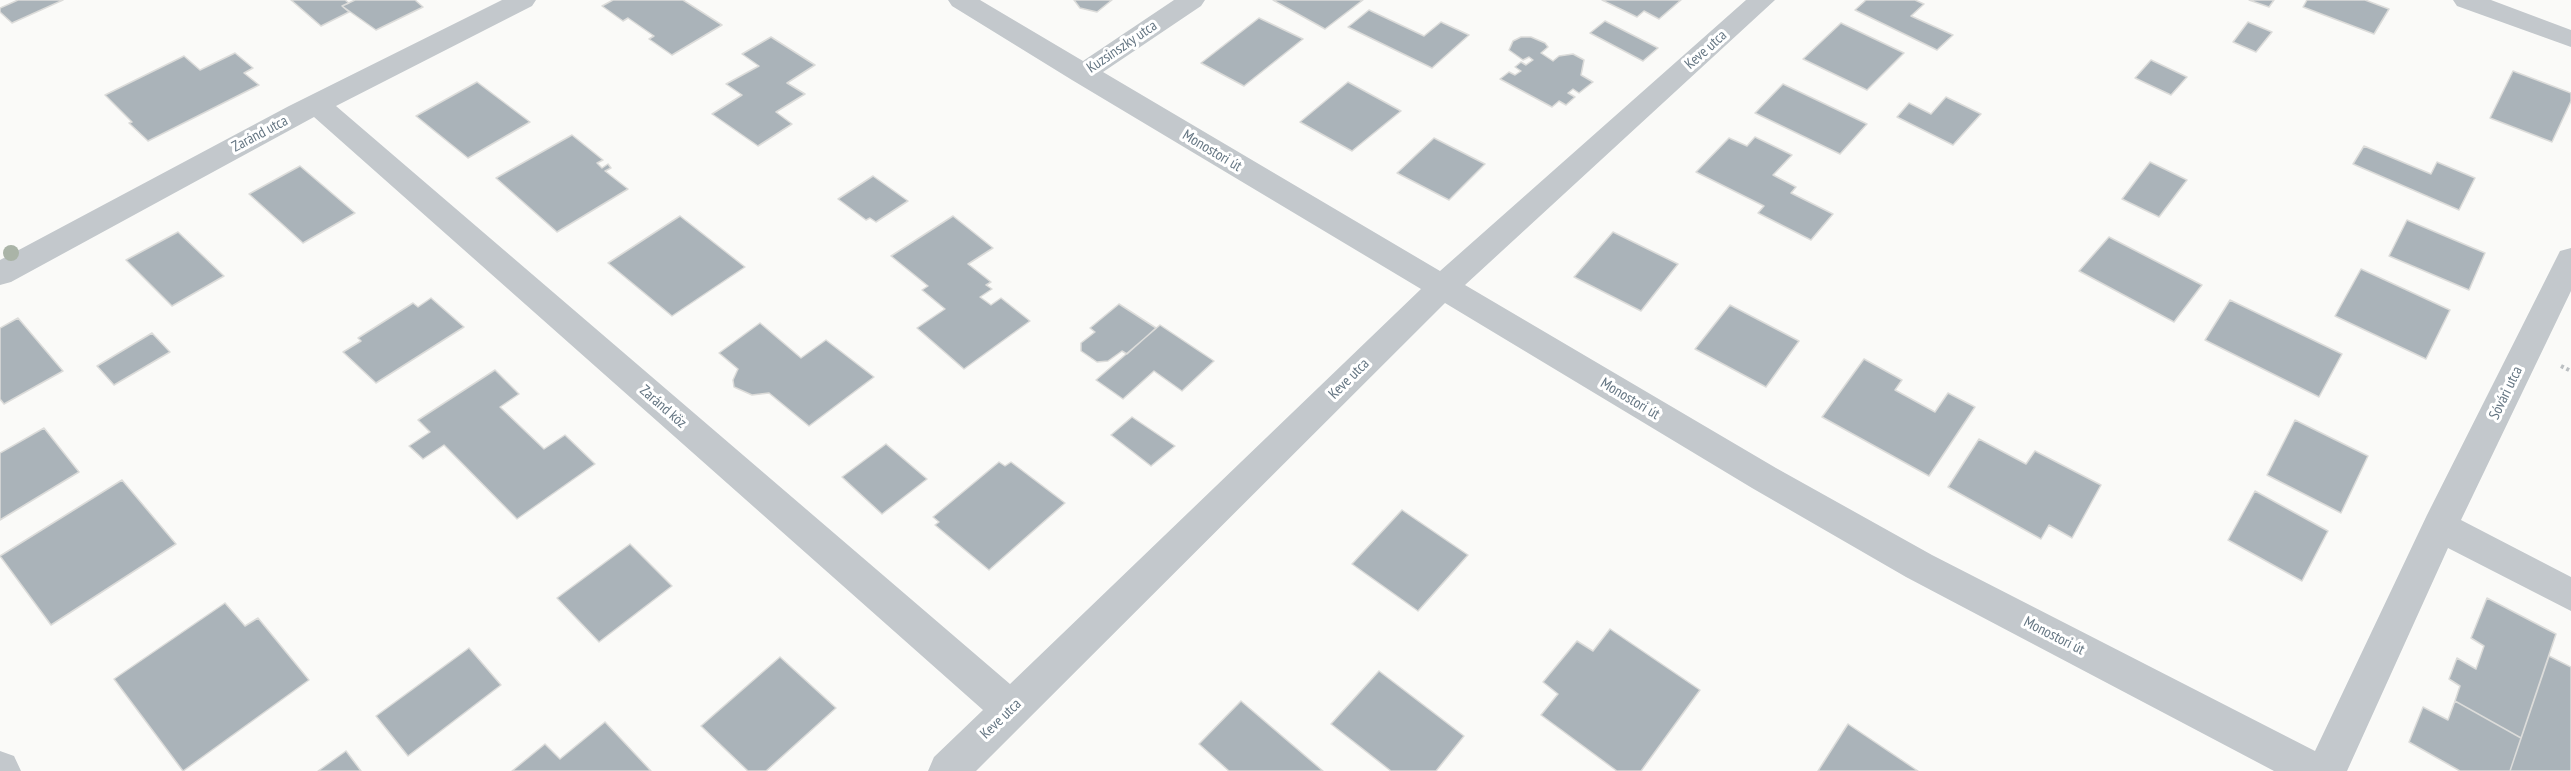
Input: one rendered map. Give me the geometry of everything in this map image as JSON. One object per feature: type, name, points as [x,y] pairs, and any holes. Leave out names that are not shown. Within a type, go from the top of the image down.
[{"type":"street","name":"Zaránd utca","points":[[0,274],[317,104],[524,0]]},
{"type":"street","name":"Monostori út","points":[[961,0],[1764,478],[1919,566],[2314,771]]},
{"type":"street","name":"Kuzsinszky utca","points":[[1082,74],[1192,0]]},
{"type":"street","name":"Keve utca","points":[[948,771],[1442,287],[1762,0]]},
{"type":"street","points":[[2466,0],[2571,39]]},
{"type":"street","name":"Zaránd köz","points":[[317,104],[1011,710]]},
{"type":"street","name":"Sóvári utca","points":[[2326,771],[2342,741],[2440,526],[2571,259]]},
{"type":"street","points":[[2440,526],[2571,595]]},
{"type":"path","points":[[2561,366],[2571,370]]},
{"type":"building","points":[[18,0],[63,0],[12,23],[0,12],[0,8]]},
{"type":"building","points":[[291,0],[345,0],[349,3],[342,6],[349,12],[321,26]]},
{"type":"building","points":[[355,0],[415,0],[423,7],[376,30],[342,6]]},
{"type":"building","points":[[613,0],[683,0],[722,25],[672,55],[649,39],[654,36],[628,18],[623,21],[602,6]]},
{"type":"building","points":[[1074,0],[1112,0],[1097,12],[1080,8]]},
{"type":"building","points":[[1273,0],[1363,0],[1325,29]]},
{"type":"building","points":[[1602,0],[1681,0],[1659,19],[1644,11],[1637,17]]},
{"type":"building","points":[[1866,0],[1915,0],[1924,4],[1911,16],[1953,35],[1937,50],[1855,10]]},
{"type":"building","points":[[2249,0],[2274,0],[2269,7]]},
{"type":"building","points":[[2307,0],[2365,0],[2389,9],[2374,34],[2303,7]]},
{"type":"building","points":[[1369,10],[1424,36],[1441,22],[1469,35],[1432,68],[1348,27]]},
{"type":"building","points":[[1259,18],[1303,39],[1244,86],[1201,63]]},
{"type":"building","points":[[1605,21],[1658,48],[1643,61],[1590,33]]},
{"type":"building","points":[[2248,22],[2272,32],[2256,52],[2233,42]]},
{"type":"building","points":[[1841,23],[1904,53],[1867,90],[1803,59]]},
{"type":"building","points":[[771,37],[815,65],[787,83],[805,94],[776,112],[792,124],[758,146],[712,114],[742,95],[726,84],[759,66],[742,54]]},
{"type":"building","points":[[1521,37],[1531,37],[1545,43],[1548,47],[1541,53],[1553,61],[1559,56],[1573,54],[1584,60],[1581,75],[1593,82],[1579,93],[1573,89],[1568,93],[1575,97],[1566,105],[1559,101],[1552,107],[1500,79],[1509,72],[1515,75],[1521,71],[1515,67],[1521,62],[1526,65],[1533,60],[1529,57],[1523,60],[1509,50],[1513,41]]},
{"type":"building","points":[[235,53],[253,68],[244,73],[259,85],[148,141],[105,95],[184,56],[200,70]]},
{"type":"building","points":[[2151,60],[2187,77],[2171,95],[2135,78]]},
{"type":"building","points":[[2513,71],[2571,93],[2571,101],[2552,142],[2490,118]]},
{"type":"building","points":[[477,82],[530,122],[468,158],[416,116]]},
{"type":"building","points":[[1348,82],[1401,111],[1352,151],[1300,122]]},
{"type":"building","points":[[1783,84],[1867,124],[1840,154],[1755,113]]},
{"type":"building","points":[[1946,97],[1981,114],[1953,145],[1897,117],[1909,103],[1931,114]]},
{"type":"building","points":[[572,135],[603,160],[597,163],[602,168],[608,164],[611,168],[605,171],[628,189],[557,232],[496,178]]},
{"type":"building","points":[[1755,137],[1792,155],[1773,175],[1796,187],[1791,193],[1833,214],[1811,240],[1758,213],[1764,206],[1696,172],[1729,138],[1747,146]]},
{"type":"building","points":[[1434,138],[1485,164],[1449,200],[1397,173]]},
{"type":"building","points":[[2364,146],[2431,174],[2437,162],[2475,178],[2459,210],[2353,164]]},
{"type":"building","points":[[2150,162],[2187,180],[2159,217],[2122,199]]},
{"type":"building","points":[[300,166],[355,213],[303,243],[249,194]]},
{"type":"building","points":[[873,176],[908,201],[876,222],[870,218],[866,220],[838,199]]},
{"type":"building","points":[[680,216],[745,267],[672,316],[608,263]]},
{"type":"building","points":[[953,216],[993,248],[968,264],[991,282],[986,285],[992,289],[980,297],[991,305],[1001,298],[1030,321],[964,369],[917,328],[945,309],[922,290],[928,286],[891,256]]},
{"type":"building","points":[[2407,220],[2485,253],[2469,290],[2389,256]]},
{"type":"building","points":[[178,232],[224,276],[172,306],[126,260]]},
{"type":"building","points":[[1613,232],[1678,264],[1641,311],[1574,277]]},
{"type":"building","points":[[2109,237],[2202,285],[2174,322],[2079,271]]},
{"type":"building","points":[[2361,269],[2450,310],[2426,359],[2335,316]]},
{"type":"building","points":[[431,298],[464,327],[376,383],[343,352],[361,341],[358,338],[413,303],[418,307]]},
{"type":"building","points":[[2230,300],[2342,354],[2319,397],[2205,340]]},
{"type":"building","points":[[1119,304],[1156,328],[1127,354],[1122,351],[1108,361],[1097,362],[1081,351],[1081,343],[1095,332],[1090,328]]},
{"type":"building","points":[[1730,305],[1799,341],[1766,387],[1695,349]]},
{"type":"building","points":[[18,318],[63,371],[4,404],[0,399],[0,328]]},
{"type":"building","points":[[760,323],[801,358],[826,340],[874,377],[809,426],[769,393],[752,395],[734,387],[733,380],[738,369],[719,353]]},
{"type":"building","points":[[1160,325],[1214,361],[1182,391],[1154,371],[1123,399],[1096,380]]},
{"type":"building","points":[[152,333],[170,352],[114,385],[97,366]]},
{"type":"building","points":[[1864,359],[1902,380],[1895,390],[1935,412],[1948,393],[1975,407],[1929,476],[1822,417]]},
{"type":"building","points":[[495,370],[519,394],[500,407],[544,449],[565,435],[595,464],[517,519],[444,445],[423,459],[409,446],[430,432],[418,420]]},
{"type":"building","points":[[1132,417],[1175,446],[1151,466],[1111,435]]},
{"type":"building","points":[[2295,420],[2368,456],[2341,513],[2267,475]]},
{"type":"building","points":[[44,428],[79,472],[0,520],[0,453]]},
{"type":"building","points":[[1979,439],[2026,464],[2035,451],[2101,485],[2072,538],[2049,525],[2041,539],[1948,487]]},
{"type":"building","points":[[886,444],[927,479],[882,514],[842,477]]},
{"type":"building","points":[[999,462],[1005,466],[1011,462],[1065,503],[989,570],[935,525],[939,522],[933,517]]},
{"type":"building","points":[[122,480],[176,544],[51,625],[0,556]]},
{"type":"building","points":[[2255,491],[2328,531],[2302,581],[2228,540]]},
{"type":"building","points":[[1402,510],[1468,555],[1418,611],[1352,564]]},
{"type":"building","points":[[630,544],[672,586],[599,642],[557,598]]},
{"type":"building","points":[[2487,598],[2556,634],[2521,738],[2455,701],[2460,686],[2449,679],[2457,658],[2476,669],[2484,646],[2471,638]]},
{"type":"building","points":[[225,603],[245,626],[258,618],[309,680],[183,771],[114,679]]},
{"type":"building","points":[[1610,629],[1700,690],[1641,771],[1617,771],[1541,715],[1558,694],[1543,682],[1577,641],[1593,651]]},
{"type":"building","points":[[469,648],[501,685],[408,756],[376,716]]},
{"type":"building","points":[[2549,656],[2571,667],[2571,771],[2510,771]]},
{"type":"building","points":[[780,657],[836,708],[766,771],[748,771],[701,726]]},
{"type":"building","points":[[1379,671],[1464,736],[1436,771],[1391,771],[1331,724]]},
{"type":"building","points":[[1241,701],[1323,771],[1229,771],[1199,744]]},
{"type":"building","points":[[2455,701],[2521,738],[2510,771],[2460,771],[2409,742],[2423,707],[2448,720]]},
{"type":"building","points":[[605,722],[651,771],[512,771],[545,744],[560,759]]},
{"type":"building","points":[[1848,724],[1918,771],[1818,771]]},
{"type":"building","points":[[346,751],[361,771],[318,771]]}]
